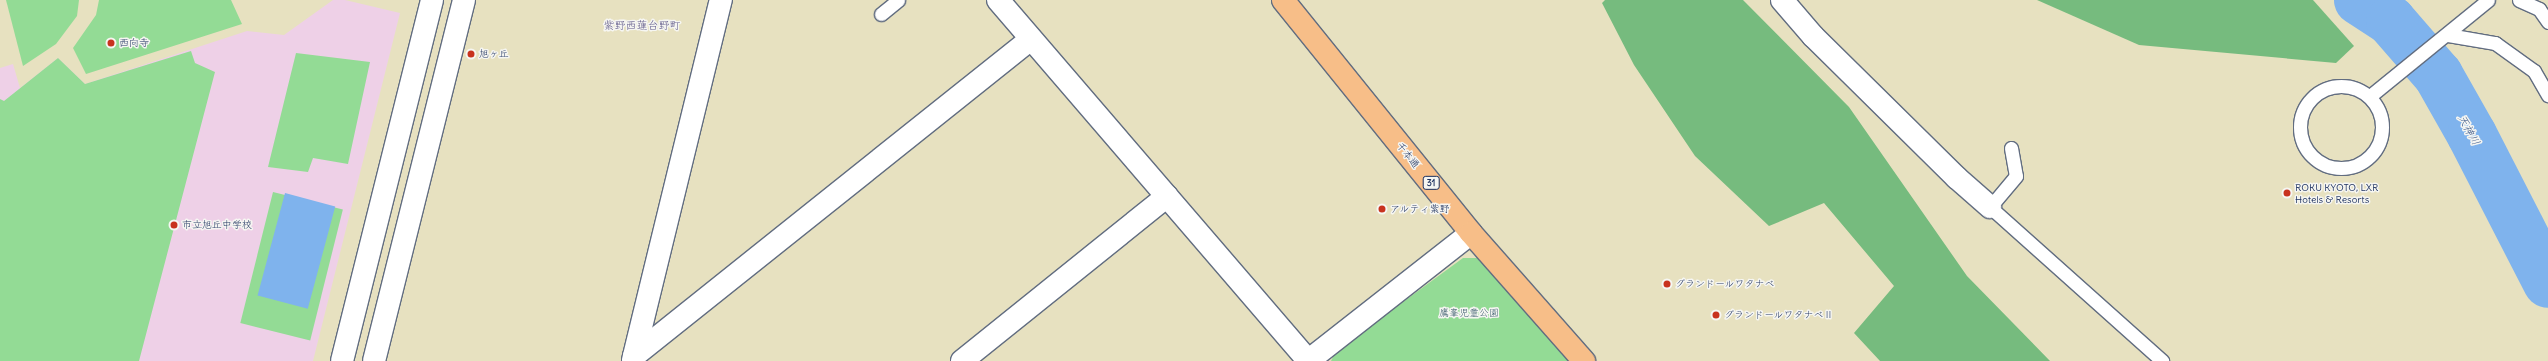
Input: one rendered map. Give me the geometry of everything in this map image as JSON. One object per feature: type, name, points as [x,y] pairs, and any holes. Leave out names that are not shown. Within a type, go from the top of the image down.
[{"type":"main road","name":"千本通","points":[[1283,0],[1471,233],[1584,361]]},
{"type":"street","points":[[342,361],[432,0]]},
{"type":"street","points":[[374,361],[464,0]]},
{"type":"street","points":[[633,358],[721,0]]},
{"type":"street","points":[[998,0],[1308,361],[1471,233]]},
{"type":"street","points":[[1782,0],[1819,42],[1957,178],[1990,207]]},
{"type":"street","points":[[633,358],[1032,39]]},
{"type":"street","points":[[422,41],[452,48]]},
{"type":"street","points":[[962,361],[1167,196]]},
{"type":"lane","points":[[881,14],[898,0]]},
{"type":"lane","points":[[2370,96],[2448,35],[2488,0]]},
{"type":"lane","points":[[2519,0],[2539,9],[2548,22]]},
{"type":"lane","points":[[2448,35],[2496,44],[2534,71],[2548,95]]},
{"type":"lane","points":[[2351,86],[2370,96],[2381,114],[2382,136],[2372,155],[2354,167],[2332,168],[2313,157],[2301,139],[2300,118],[2311,98],[2329,87],[2351,86]]},
{"type":"lane","points":[[2011,148],[2016,176],[1990,207],[2162,361]]},
{"type":"shaded area","name":"市立旭丘中学校","points":[[333,0],[345,0],[400,13],[313,361],[0,361],[0,68],[13,64],[20,88],[58,58],[85,84],[247,31],[284,35]]},
{"type":"green space","points":[[6,0],[79,0],[77,16],[56,44],[23,66]]},
{"type":"green space","points":[[99,0],[231,0],[242,24],[86,74],[73,48],[96,15]]},
{"type":"green space","points":[[1605,0],[1743,0],[1849,107],[1967,276],[2050,361],[1880,361],[1854,333],[1894,286],[1824,203],[1769,226],[1695,156],[1634,65],[1602,3]]},
{"type":"green space","points":[[2037,0],[2313,0],[2354,46],[2336,63],[2139,45]]},
{"type":"green space","points":[[191,51],[195,63],[215,72],[139,361],[0,361],[0,99],[4,101],[58,58],[85,84]]},
{"type":"green space","points":[[296,53],[370,62],[348,164],[313,158],[308,172],[268,167]]},
{"type":"green space","points":[[273,192],[343,209],[310,340],[240,323]]},
{"type":"green space","name":"鷹峯児童公園","points":[[1463,258],[1484,258],[1574,361],[1331,361],[1336,351]]},
{"type":"water","points":[[285,193],[335,206],[308,309],[258,295]]},
{"type":"waterway","name":"天神川","points":[[2359,0],[2391,21],[2438,75],[2472,135],[2548,283]]},
{"type":"place","name":"西向寺","points":[[111,43]]},
{"type":"place","name":"旭ヶ丘","points":[[471,54]]},
{"type":"place","name":"ROKU KYOTO, LXR Hotels & Resorts","points":[[2287,193]]},
{"type":"place","name":"アルティ紫野","points":[[1382,209]]},
{"type":"place","name":"市立旭丘中学校","points":[[174,225]]},
{"type":"place","name":"グランドールワタナベ","points":[[1667,284]]},
{"type":"place","name":"グランドールワタナベⅡ","points":[[1716,315]]},
{"type":"district","name":"紫野西蓮台野町","points":[[642,25]]}]
